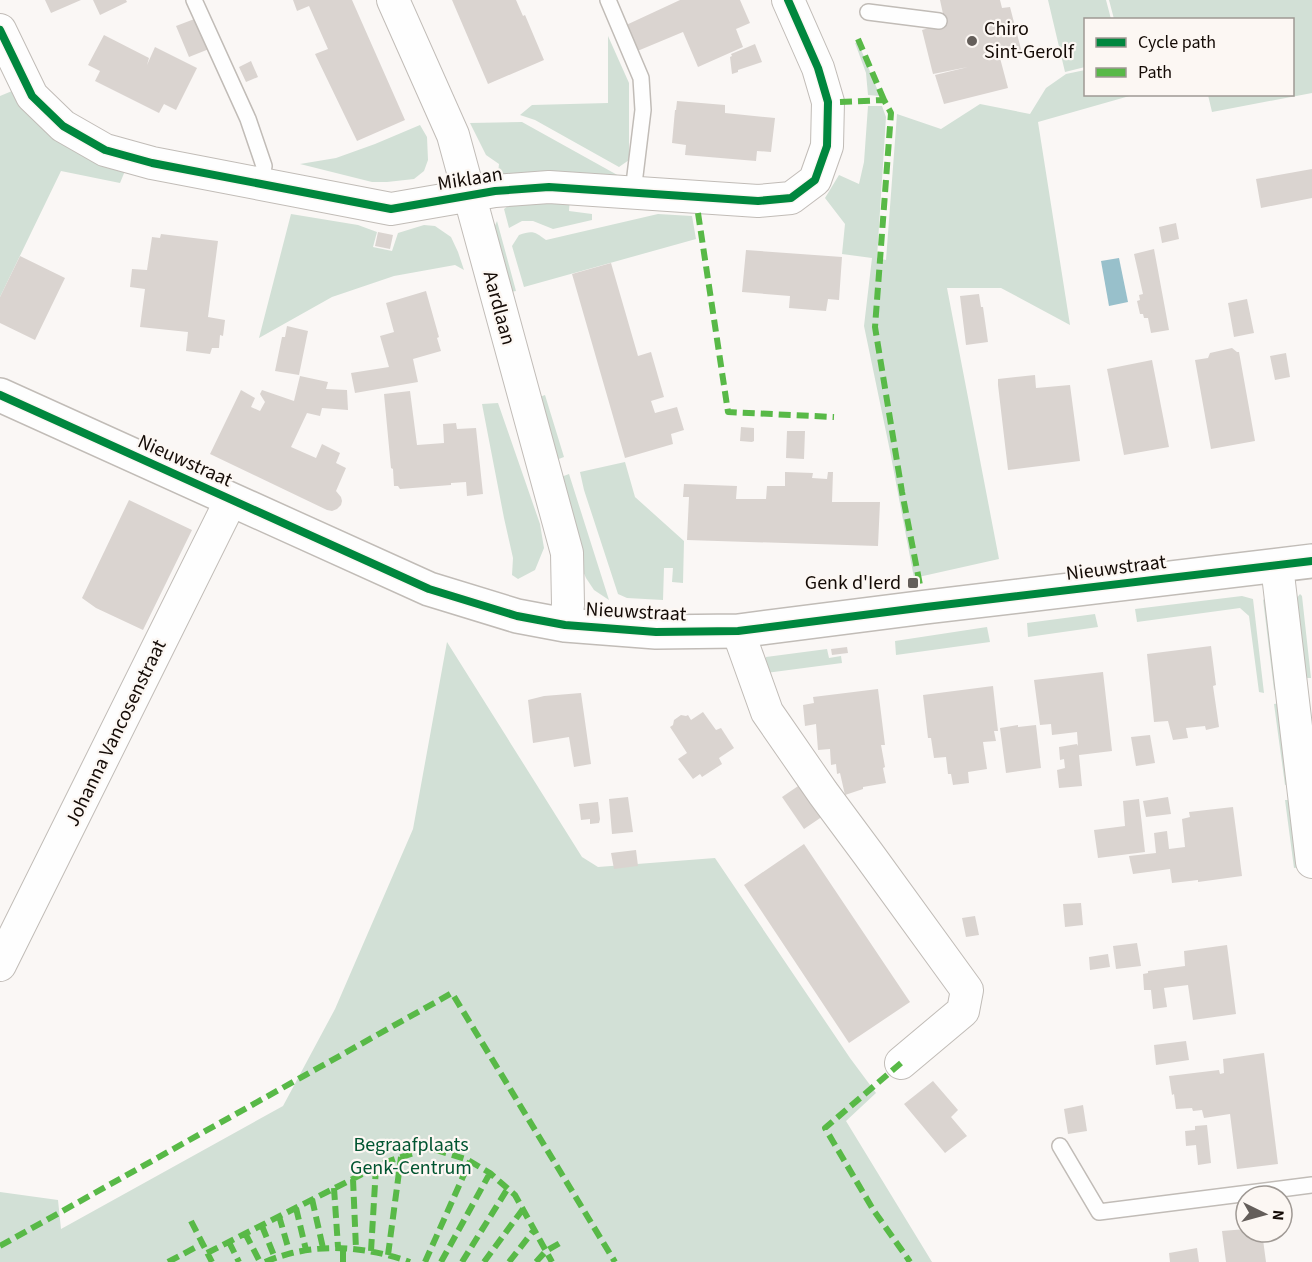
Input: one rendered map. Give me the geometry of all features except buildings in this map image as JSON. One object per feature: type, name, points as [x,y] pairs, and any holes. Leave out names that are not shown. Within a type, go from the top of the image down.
[{"type":"street","name":"Aardlaan","points":[[393,0],[453,135],[567,553],[568,605],[565,625]]},
{"type":"street","name":"Miklaan","points":[[0,30],[32,96],[63,126],[105,150],[152,163],[391,209],[503,190],[549,187],[758,201],[792,198],[815,180],[827,146],[828,102],[818,69],[788,0]]},
{"type":"street","name":"Nieuwstraat","points":[[0,395],[429,589],[517,616],[565,625],[656,632],[738,631],[1312,561]]},
{"type":"street","name":"Johanna Vancosenstraat","points":[[0,965],[231,500]]},
{"type":"street","points":[[1277,566],[1312,862]]},
{"type":"street","points":[[738,631],[767,712],[823,793],[967,990],[963,1011],[901,1063]]},
{"type":"lane","points":[[195,0],[248,119],[264,166],[261,184]]},
{"type":"lane","points":[[608,0],[641,78],[643,110],[633,192]]},
{"type":"lane","points":[[868,12],[939,21]]},
{"type":"lane","points":[[1060,1146],[1099,1212],[1312,1185]]},
{"type":"green space","points":[[1048,0],[1106,0],[1111,18],[1084,18],[1084,67],[1065,72]]},
{"type":"green space","points":[[1109,0],[1312,0],[1312,93],[1212,112],[1208,96],[1294,96],[1294,18],[1114,18]]},
{"type":"green space","points":[[608,36],[629,83],[629,160],[619,167],[535,120],[520,115],[532,105],[608,103]]},
{"type":"green space","points":[[858,42],[880,96],[868,95],[866,73],[855,43]]},
{"type":"green space","points":[[1084,70],[1084,96],[1129,96],[1038,122],[1070,325],[1001,288],[947,288],[999,559],[914,578],[864,326],[872,258],[842,254],[845,224],[825,198],[839,175],[859,184],[864,162],[868,106],[882,106],[886,117],[877,258],[886,260],[897,114],[941,129],[980,104],[1030,114],[1046,88],[1066,74]]},
{"type":"green space","points":[[12,91],[58,139],[125,171],[120,183],[61,171],[0,297],[0,96]]},
{"type":"green space","points":[[522,122],[621,177],[537,172],[514,175],[498,173],[499,164],[486,155],[470,123]]},
{"type":"green space","points":[[420,125],[427,137],[428,160],[424,171],[414,179],[372,182],[300,164],[336,158]]},
{"type":"green space","points":[[570,197],[569,211],[592,214],[592,220],[553,229],[533,221],[522,221],[509,228],[504,209],[512,203]]},
{"type":"green space","points":[[291,214],[358,225],[377,232],[373,247],[392,251],[398,233],[424,225],[435,226],[451,237],[464,270],[455,265],[394,276],[332,297],[259,338]]},
{"type":"green space","points":[[658,214],[692,216],[696,239],[524,287],[512,246],[519,235],[534,233],[546,240]]},
{"type":"green space","points":[[497,221],[516,291],[506,293],[491,235]]},
{"type":"green space","points":[[545,395],[564,457],[556,460],[537,398]]},
{"type":"green space","points":[[498,403],[540,524],[544,548],[535,570],[518,579],[512,575],[513,558],[482,404]]},
{"type":"green space","points":[[625,462],[635,497],[684,541],[683,583],[672,582],[673,568],[664,568],[663,600],[627,598],[618,594],[584,490],[580,472]]},
{"type":"green space","points":[[569,474],[609,600],[594,590],[579,562],[561,477]]},
{"type":"green space","points":[[1300,594],[1311,678],[1304,678],[1296,599]]},
{"type":"green space","points":[[1242,596],[1253,599],[1264,693],[1259,692],[1249,616],[1240,608],[1137,622],[1135,609]]},
{"type":"green space","points":[[1263,599],[1266,603],[1279,689],[1274,690]]},
{"type":"green space","points":[[1095,614],[1098,627],[1028,637],[1027,623]]},
{"type":"green space","points":[[987,627],[990,642],[896,655],[895,641]]},
{"type":"green space","name":"Begraafplaats Genk-Centrum","points":[[447,642],[582,857],[598,867],[715,858],[876,1093],[846,1121],[932,1262],[0,1262],[0,1192],[58,1200],[61,1229],[283,1106],[335,1009],[413,829]]},
{"type":"green space","points":[[827,649],[829,658],[841,656],[842,663],[766,673],[766,657]]},
{"type":"green space","points":[[1281,703],[1291,784],[1285,785],[1274,704]]},
{"type":"green space","points":[[1285,800],[1291,800],[1301,867],[1294,868]]},
{"type":"water","points":[[1119,258],[1128,302],[1109,306],[1101,261]]},
{"type":"marked path","points":[[858,39],[884,100]]},
{"type":"marked path","points":[[840,102],[884,100],[891,113],[875,327],[920,585]]},
{"type":"marked path","points":[[698,213],[728,412],[834,417]]},
{"type":"marked path","points":[[0,1246],[452,993],[615,1262]]},
{"type":"marked path","points":[[901,1063],[825,1128],[874,1211],[910,1262]]},
{"type":"marked path","points":[[207,1253],[386,1162],[429,1148],[466,1159],[490,1173],[515,1195],[552,1262]]},
{"type":"marked path","points":[[388,1255],[401,1157]]},
{"type":"marked path","points":[[425,1262],[470,1161]]},
{"type":"marked path","points":[[371,1251],[376,1167]]},
{"type":"marked path","points":[[441,1262],[490,1173]]},
{"type":"marked path","points":[[353,1179],[356,1249]]},
{"type":"marked path","points":[[334,1188],[338,1247]]},
{"type":"marked path","points":[[462,1262],[508,1188]]},
{"type":"marked path","points":[[312,1199],[323,1248]]},
{"type":"marked path","points":[[296,1208],[306,1250]]},
{"type":"marked path","points":[[484,1262],[523,1209]]},
{"type":"marked path","points":[[279,1216],[290,1254]]},
{"type":"marked path","points":[[191,1221],[212,1262]]},
{"type":"marked path","points":[[262,1226],[275,1258]]},
{"type":"marked path","points":[[509,1262],[534,1230]]},
{"type":"marked path","points":[[245,1233],[260,1262]]},
{"type":"marked path","points":[[229,1242],[239,1262]]},
{"type":"marked path","points":[[536,1262],[546,1251],[560,1243]]},
{"type":"marked path","points":[[168,1262],[202,1244]]},
{"type":"marked path","points":[[343,1247],[343,1262]]},
{"type":"marked path","points":[[265,1262],[301,1251],[337,1248],[374,1252],[410,1262]]},
{"type":"cycle path","points":[[0,30],[32,96],[63,126],[105,150],[152,163],[391,209],[495,191],[549,187],[758,201],[791,198],[815,180],[827,146],[828,102],[818,68],[788,0]]},
{"type":"cycle path","points":[[0,395],[429,589],[517,616],[565,625],[656,632],[738,631],[1312,561]]},
{"type":"place","name":"Chiro Sint-Gerolf","points":[[972,41]]},
{"type":"place","name":"Genk d'Ierd","points":[[913,583]]}]
